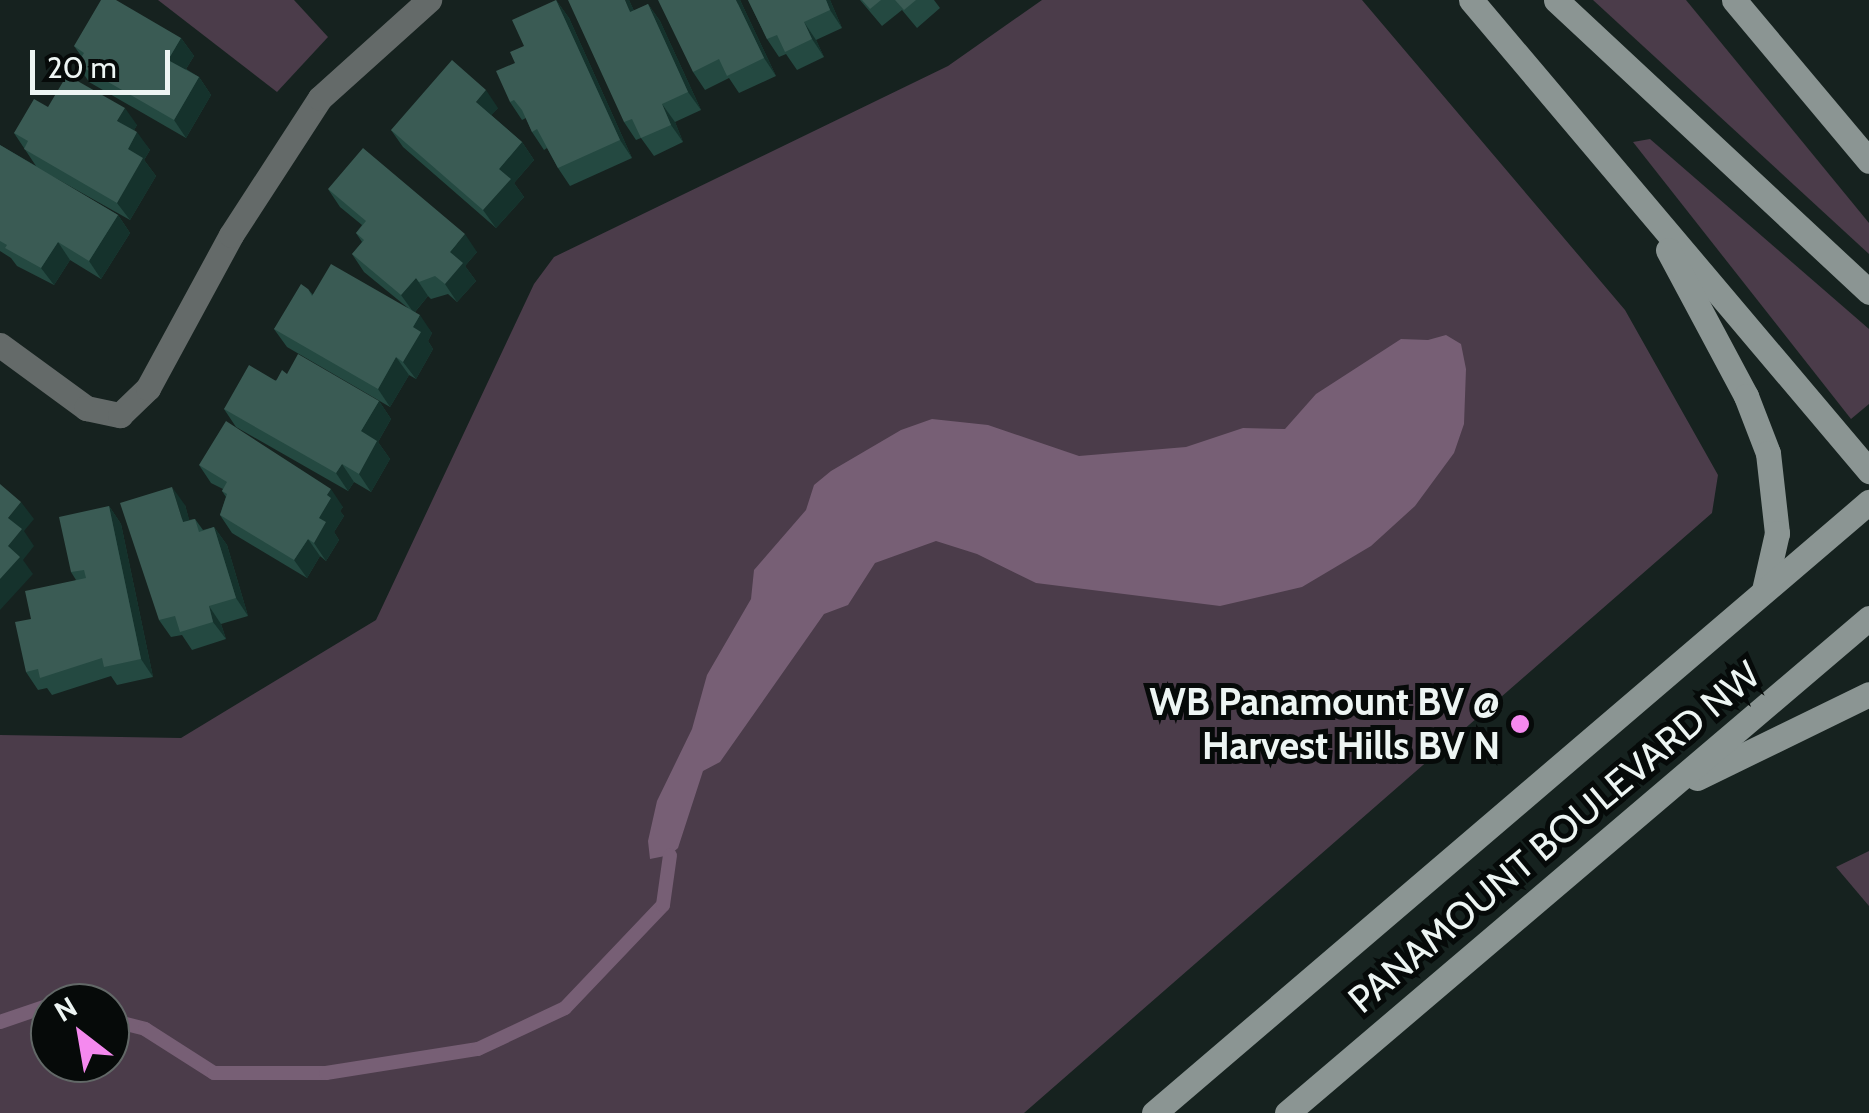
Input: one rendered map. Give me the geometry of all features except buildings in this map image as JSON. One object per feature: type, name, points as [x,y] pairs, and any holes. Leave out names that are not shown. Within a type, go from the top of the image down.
[{"type":"main road","points":[[1471,0],[1869,471]]},
{"type":"main road","points":[[1556,0],[1869,292]]},
{"type":"main road","points":[[1734,0],[1869,161]]},
{"type":"main road","points":[[1642,202],[1746,396],[1768,453],[1778,532],[1764,590]]},
{"type":"main road","name":"PANAMOUNT BOULEVARD NW","points":[[1154,1113],[1869,502]]},
{"type":"main road","name":"PANAMOUNT BOULEVARD NW","points":[[1287,1113],[1869,618]]},
{"type":"main road","points":[[1661,796],[1869,694]]},
{"type":"street","points":[[0,345],[86,408],[120,415],[148,388],[232,235],[320,98],[429,0]]},
{"type":"shaded area","points":[[158,0],[294,0],[328,37],[277,92]]},
{"type":"shaded area","points":[[1042,0],[1362,0],[1625,310],[1718,475],[1712,513],[1024,1113],[0,1113],[0,735],[181,738],[376,620],[534,284],[554,257],[948,66]]},
{"type":"shaded area","points":[[1593,0],[1686,0],[1869,223],[1869,254]]},
{"type":"shaded area","points":[[1650,139],[1869,329],[1869,404],[1851,419],[1633,142]]},
{"type":"shaded area","points":[[1446,335],[1461,344],[1466,369],[1464,424],[1454,453],[1415,506],[1371,546],[1302,587],[1220,606],[1036,583],[977,554],[936,541],[875,563],[848,605],[824,614],[720,762],[703,771],[678,848],[670,855],[650,859],[648,841],[657,801],[692,729],[707,675],[751,599],[754,570],[806,510],[814,485],[831,471],[901,430],[932,419],[988,425],[1079,456],[1186,447],[1243,428],[1285,429],[1316,394],[1401,339],[1428,340]]},
{"type":"shaded area","points":[[1869,851],[1869,906],[1836,867]]},
{"type":"waterway","points":[[130,1025],[145,1029],[214,1073],[326,1073],[478,1049],[565,1008],[663,905],[670,855]]},
{"type":"waterway","points":[[0,1022],[30,1012]]},
{"type":"place","name":"WB Panamount BV @ Harvest Hills BV N","points":[[1520,724]]}]
